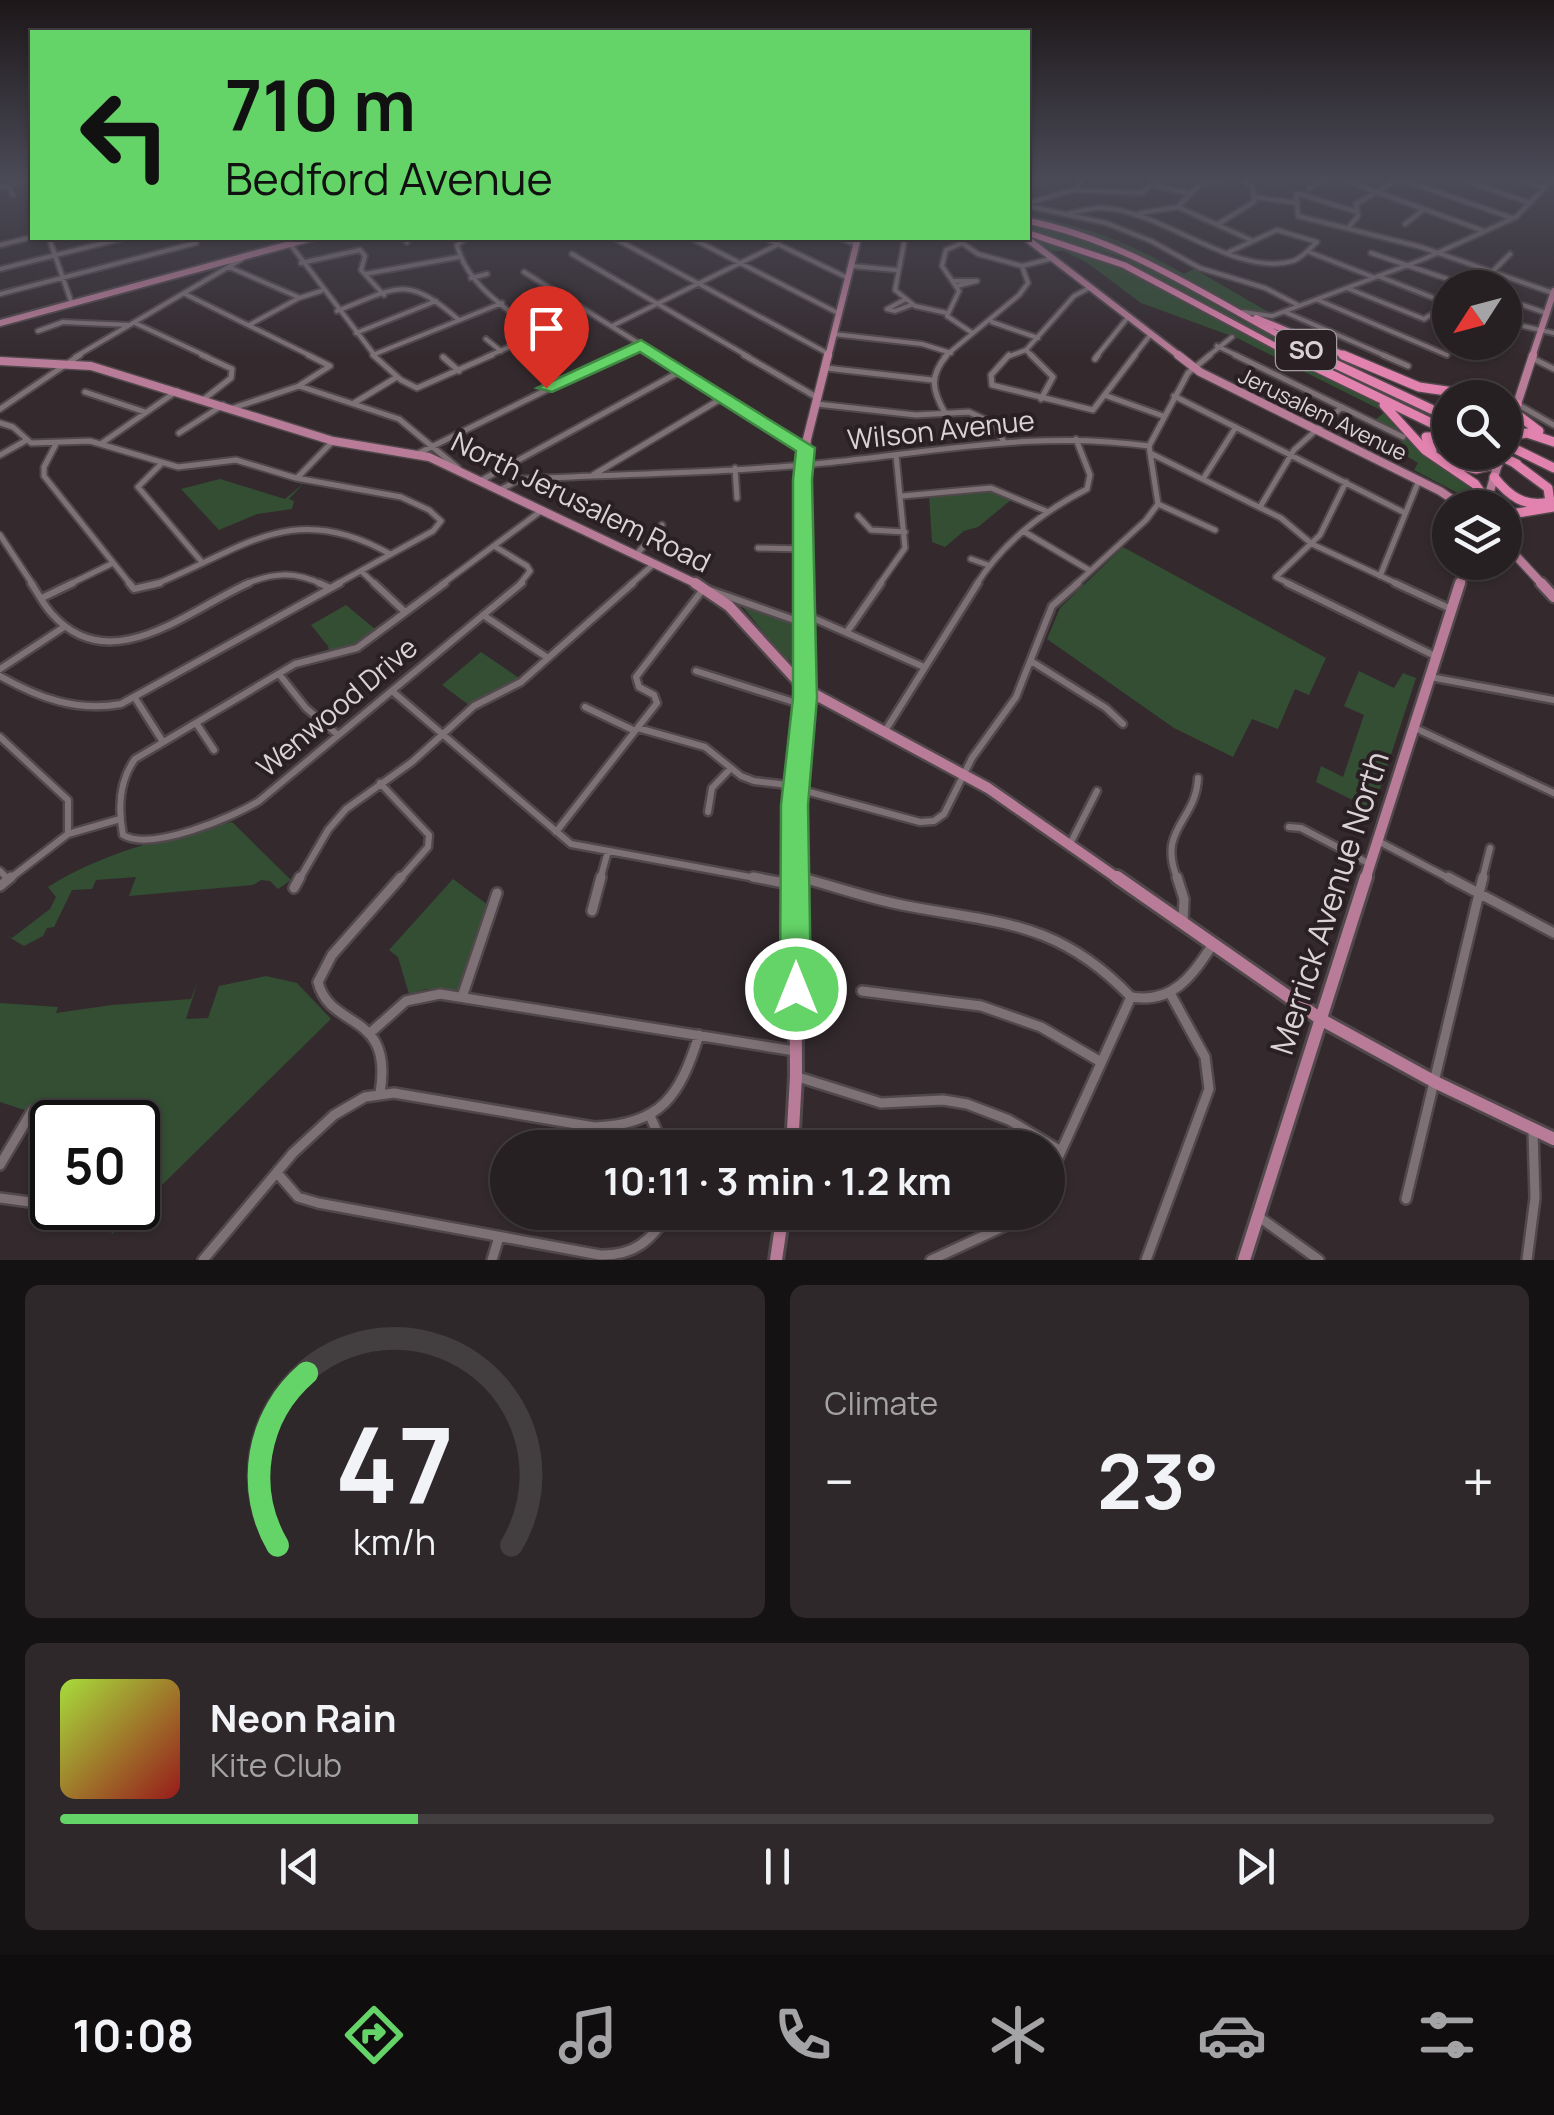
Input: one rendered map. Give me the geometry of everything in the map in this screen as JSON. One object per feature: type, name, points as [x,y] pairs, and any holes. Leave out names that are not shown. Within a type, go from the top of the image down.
[{"type":"highway","name":"SO","points":[[1041,239],[1134,267],[1295,357],[1432,425]]},
{"type":"highway","name":"SO","points":[[1099,239],[1260,327],[1432,407]]},
{"type":"highway","points":[[1167,273],[1243,312],[1419,387],[1432,389]]},
{"type":"highway","points":[[1295,357],[1384,405],[1425,450],[1475,484],[1478,490]]},
{"type":"highway","points":[[1522,420],[1554,440]]},
{"type":"highway","points":[[1522,436],[1528,433],[1554,440]]},
{"type":"highway","points":[[1522,450],[1554,466]]},
{"type":"highway","points":[[1522,466],[1554,482]]},
{"type":"highway","points":[[1494,476],[1504,492],[1517,500],[1537,505],[1552,500],[1546,485],[1522,468]]},
{"type":"highway","points":[[1522,513],[1554,508]]},
{"type":"main road","name":"Jerusalem Avenue","points":[[1032,239],[1194,367],[1438,490]]},
{"type":"main road","points":[[0,323],[305,240]]},
{"type":"main road","points":[[793,1130],[796,789],[805,690],[804,464],[858,241]]},
{"type":"main road","points":[[1522,384],[1554,292]]},
{"type":"main road","name":"North Jerusalem Road","points":[[0,362],[97,367],[333,441],[418,454],[458,468],[542,512],[655,563],[704,588],[737,614],[805,690],[962,774],[1070,844],[1322,1020],[1435,1082],[1554,1139]]},
{"type":"main road","points":[[1490,490],[1496,470]]},
{"type":"main road","points":[[1522,562],[1554,596]]},
{"type":"main road","name":"Merrick Avenue North","points":[[1244,1260],[1461,580]]},
{"type":"main road","points":[[776,1260],[780,1230]]},
{"type":"street","points":[[0,245],[25,239]]},
{"type":"street","points":[[1144,239],[1200,268],[1265,288],[1299,306]]},
{"type":"street","points":[[1193,239],[1221,252],[1273,266],[1308,252],[1315,240],[1311,239]]},
{"type":"street","points":[[1249,239],[1254,241]]},
{"type":"street","points":[[1229,252],[1259,239]]},
{"type":"street","points":[[1387,239],[1486,270]]},
{"type":"street","points":[[1243,312],[1272,316],[1468,239]]},
{"type":"street","points":[[50,240],[72,304]]},
{"type":"street","points":[[0,269],[116,240]]},
{"type":"street","points":[[277,240],[279,247]]},
{"type":"street","points":[[290,244],[321,291],[374,354],[397,377],[417,388],[534,338],[539,331],[471,278],[459,258],[457,243],[462,240]]},
{"type":"street","points":[[618,240],[829,354]]},
{"type":"street","points":[[695,240],[838,313]]},
{"type":"street","points":[[770,240],[848,278]]},
{"type":"street","points":[[904,240],[894,286],[904,300],[947,313],[953,323],[970,332]]},
{"type":"street","points":[[959,240],[978,254],[1022,266],[1054,258]]},
{"type":"street","points":[[947,313],[958,298],[955,284],[942,270],[944,254],[962,242]]},
{"type":"street","points":[[0,294],[196,243]]},
{"type":"street","points":[[611,327],[779,244]]},
{"type":"street","points":[[301,263],[355,248],[364,254],[360,266],[384,295]]},
{"type":"street","points":[[1308,252],[1432,298]]},
{"type":"street","points":[[1371,253],[1432,272]]},
{"type":"street","points":[[0,410],[66,363],[252,254]]},
{"type":"street","points":[[572,254],[818,401],[916,415],[968,412],[984,417],[996,427],[1004,442]]},
{"type":"street","points":[[1494,270],[1510,254]]},
{"type":"street","points":[[365,274],[459,258]]},
{"type":"street","points":[[205,281],[212,272],[210,266]]},
{"type":"street","points":[[229,266],[299,298]]},
{"type":"street","points":[[852,266],[896,270]]},
{"type":"street","points":[[945,413],[932,380],[936,368],[970,332],[1000,316],[1027,286],[1022,266]]},
{"type":"street","points":[[524,272],[806,448]]},
{"type":"street","points":[[471,278],[486,274]]},
{"type":"street","points":[[1522,282],[1554,292]]},
{"type":"street","points":[[1092,286],[1074,296],[1026,350],[1010,354],[991,375],[991,383],[1093,410],[1151,334]]},
{"type":"street","points":[[1347,288],[1424,319],[1432,314]]},
{"type":"street","points":[[337,311],[415,289],[459,320]]},
{"type":"street","points":[[248,326],[299,298],[321,291]]},
{"type":"street","points":[[184,293],[330,366],[299,386],[233,408]]},
{"type":"street","points":[[904,300],[888,309],[895,312],[912,304]]},
{"type":"street","points":[[1317,300],[1432,349]]},
{"type":"street","points":[[356,333],[436,301]]},
{"type":"street","points":[[374,354],[502,302]]},
{"type":"street","points":[[1522,304],[1546,313]]},
{"type":"street","points":[[1284,312],[1408,366]]},
{"type":"street","points":[[1095,360],[1129,316]]},
{"type":"street","points":[[1272,316],[1270,322],[1285,330]]},
{"type":"street","points":[[989,321],[1038,338]]},
{"type":"street","points":[[38,330],[62,322],[132,324],[232,369],[231,378],[204,399]]},
{"type":"street","points":[[1522,326],[1554,333]]},
{"type":"street","points":[[833,334],[922,344],[951,352]]},
{"type":"street","points":[[585,707],[637,730],[705,748],[754,781],[920,822],[934,821],[944,814],[962,774],[1016,697],[1052,606],[1146,520],[1158,504],[1149,449],[1162,416],[1194,367],[1232,337]]},
{"type":"street","points":[[486,339],[502,352]]},
{"type":"street","points":[[418,454],[593,364],[641,345]]},
{"type":"street","points":[[1217,346],[1403,437]]},
{"type":"street","points":[[1026,350],[1053,377],[1052,386],[1040,399]]},
{"type":"street","points":[[443,357],[459,371]]},
{"type":"street","points":[[1532,358],[1554,369]]},
{"type":"street","points":[[826,368],[932,380]]},
{"type":"street","points":[[482,480],[681,370]]},
{"type":"street","points":[[354,403],[397,377]]},
{"type":"street","points":[[299,386],[399,419],[458,468]]},
{"type":"street","points":[[101,444],[177,390]]},
{"type":"street","points":[[84,392],[146,413]]},
{"type":"street","points":[[1106,396],[1162,416]]},
{"type":"street","points":[[1174,396],[1406,512]]},
{"type":"street","points":[[592,476],[724,397]]},
{"type":"street","points":[[179,433],[224,404]]},
{"type":"street","points":[[1260,507],[1291,454],[1342,407]]},
{"type":"street","points":[[1522,414],[1554,425]]},
{"type":"street","points":[[0,423],[14,428],[25,441]]},
{"type":"street","points":[[1203,479],[1236,427]]},
{"type":"street","points":[[884,730],[988,566],[1046,511],[1082,494],[1089,486],[1090,475],[1076,439]]},
{"type":"street","name":"Wilson Avenue","points":[[500,490],[520,478],[804,464],[1004,442],[1114,439],[1149,449],[1260,507],[1312,544],[1452,610]]},
{"type":"street","points":[[0,454],[25,441],[86,441],[184,468],[236,460],[296,478],[379,491],[429,510],[440,521],[437,528],[134,698],[101,707],[52,702],[0,673],[64,627]]},
{"type":"street","points":[[296,478],[333,441]]},
{"type":"street","points":[[56,444],[44,467],[44,476],[128,585],[138,589],[264,535],[312,528],[356,534],[390,554]]},
{"type":"street","points":[[847,632],[901,556],[905,532],[896,455]]},
{"type":"street","points":[[161,464],[138,487],[201,561]]},
{"type":"street","points":[[735,468],[737,498]]},
{"type":"street","points":[[1380,576],[1419,480]]},
{"type":"street","points":[[1346,482],[1312,544],[1276,577],[1437,657]]},
{"type":"street","points":[[902,496],[993,486],[1018,494],[1046,511]]},
{"type":"street","points":[[1158,504],[1216,530]]},
{"type":"street","points":[[0,886],[68,834],[120,819],[129,765],[278,674],[302,662],[357,648],[542,512]]},
{"type":"street","points":[[858,516],[870,530],[905,532]]},
{"type":"street","points":[[636,555],[662,525]]},
{"type":"street","points":[[1023,531],[1089,570]]},
{"type":"street","points":[[0,535],[54,617],[64,627],[97,643],[121,646],[145,638],[266,576],[302,574],[330,588]]},
{"type":"street","name":"Wenwood Drive","points":[[120,819],[123,835],[135,840],[236,816],[526,579],[530,571],[494,546]]},
{"type":"street","points":[[758,548],[802,549]]},
{"type":"street","points":[[971,559],[988,566]]},
{"type":"street","points":[[294,888],[335,821],[476,704],[512,688],[655,563]]},
{"type":"street","points":[[44,598],[111,564]]},
{"type":"street","points":[[361,571],[405,612]]},
{"type":"street","points":[[556,832],[657,699],[639,687],[636,678],[704,588],[847,632],[924,667]]},
{"type":"street","points":[[483,615],[548,658]]},
{"type":"street","points":[[1031,661],[1106,708],[1123,724]]},
{"type":"street","points":[[696,670],[804,706]]},
{"type":"street","points":[[278,674],[313,716],[338,735]]},
{"type":"street","points":[[1430,677],[1554,700]]},
{"type":"street","points":[[391,691],[571,844],[990,918],[1024,928],[1098,960],[1131,998],[1149,1000],[1171,995],[1191,978],[1213,944]]},
{"type":"street","points":[[134,698],[163,742]]},
{"type":"street","points":[[196,723],[214,750]]},
{"type":"street","points":[[1414,727],[1554,793]]},
{"type":"street","points":[[0,737],[68,800],[68,834]]},
{"type":"street","points":[[708,812],[712,788],[731,768]]},
{"type":"street","points":[[1182,922],[1188,901],[1170,852],[1175,830],[1198,791],[1198,778]]},
{"type":"street","points":[[380,783],[424,827],[429,836],[428,848],[332,955],[318,982],[321,994],[382,1047],[386,1058],[380,1093]]},
{"type":"street","points":[[1070,844],[1097,790]]},
{"type":"street","points":[[1289,827],[1301,828],[1371,864]]},
{"type":"street","points":[[1378,841],[1554,933]]},
{"type":"street","points":[[1406,1199],[1490,848]]},
{"type":"street","points":[[592,911],[608,851]]},
{"type":"street","points":[[0,870],[9,880]]},
{"type":"street","points":[[462,997],[498,892]]},
{"type":"street","points":[[862,991],[982,1006],[1041,1027],[1101,1062]]},
{"type":"street","points":[[368,1034],[393,1009],[413,998],[440,994],[796,1051]]},
{"type":"street","points":[[1146,1260],[1209,1089],[1205,1057],[1171,995]]},
{"type":"street","points":[[1065,1142],[1131,998]]},
{"type":"street","points":[[204,1260],[223,1231],[333,1115],[364,1096],[380,1093],[594,1127],[620,1126],[652,1118],[682,1082],[699,1034]]},
{"type":"street","points":[[796,1076],[881,1103],[943,1100],[966,1104],[1025,1130]]},
{"type":"street","points":[[0,1164],[30,1114]]},
{"type":"street","points":[[652,1118],[657,1130]]},
{"type":"street","points":[[1527,1260],[1535,1198],[1533,1129]]},
{"type":"street","points":[[278,1174],[298,1197],[318,1203],[620,1257],[638,1252],[658,1230]]},
{"type":"street","points":[[0,1198],[30,1202]]},
{"type":"street","points":[[1258,1217],[1319,1260]]},
{"type":"street","points":[[931,1260],[955,1255],[998,1230]]},
{"type":"street","points":[[492,1260],[499,1237]]},
{"type":"green space","points":[[1034,239],[1102,257],[1370,397],[1389,411],[1416,446],[1432,457],[1432,470],[1452,470],[1476,490],[1452,490],[1414,470],[1418,463],[1394,448],[1404,440],[1402,434],[1375,420],[1385,412],[1237,338],[1141,303],[1086,262],[1064,251],[1052,251]]},
{"type":"green space","points":[[1056,239],[1084,239],[1120,249],[1241,320],[1432,412],[1432,420],[1278,345],[1120,257]]},
{"type":"green space","points":[[1105,239],[1111,239],[1145,253],[1184,274],[1194,269],[1272,314],[1261,316],[1240,310]]},
{"type":"green space","points":[[220,479],[285,499],[304,483],[289,499],[294,501],[292,509],[257,514],[219,530],[181,489]]},
{"type":"green space","points":[[988,487],[1017,495],[978,527],[964,531],[945,547],[932,542],[929,495]]},
{"type":"green space","points":[[1123,547],[1326,658],[1309,695],[1295,689],[1278,729],[1252,719],[1233,757],[1174,728],[1047,639],[1060,608]]},
{"type":"green space","points":[[739,602],[796,626],[797,666],[781,654]]},
{"type":"green space","points":[[346,605],[376,630],[355,646],[330,654],[311,625]]},
{"type":"green space","points":[[481,652],[519,678],[469,705],[442,685]]},
{"type":"green space","points":[[1359,671],[1394,688],[1403,673],[1416,678],[1373,810],[1316,782],[1321,766],[1343,777],[1364,715],[1344,706]]},
{"type":"green space","points":[[232,822],[291,880],[278,889],[270,881],[261,880],[253,885],[129,896],[136,877],[96,880],[92,889],[72,890],[54,927],[47,928],[43,936],[24,946],[7,936],[12,938],[50,909],[56,897],[48,887],[69,875],[137,847]]},
{"type":"green space","points":[[453,879],[488,905],[458,991],[427,989],[409,994],[398,957],[389,950]]},
{"type":"green space","points":[[266,976],[297,983],[331,1019],[160,1187],[160,1100],[30,1100],[30,1112],[0,1102],[0,1003],[58,1007],[56,1013],[191,999],[198,981],[186,1019],[208,1018],[219,986]]},
{"type":"route","points":[[546,388],[641,345],[806,448],[802,480],[805,698],[794,805],[796,989]]}]
